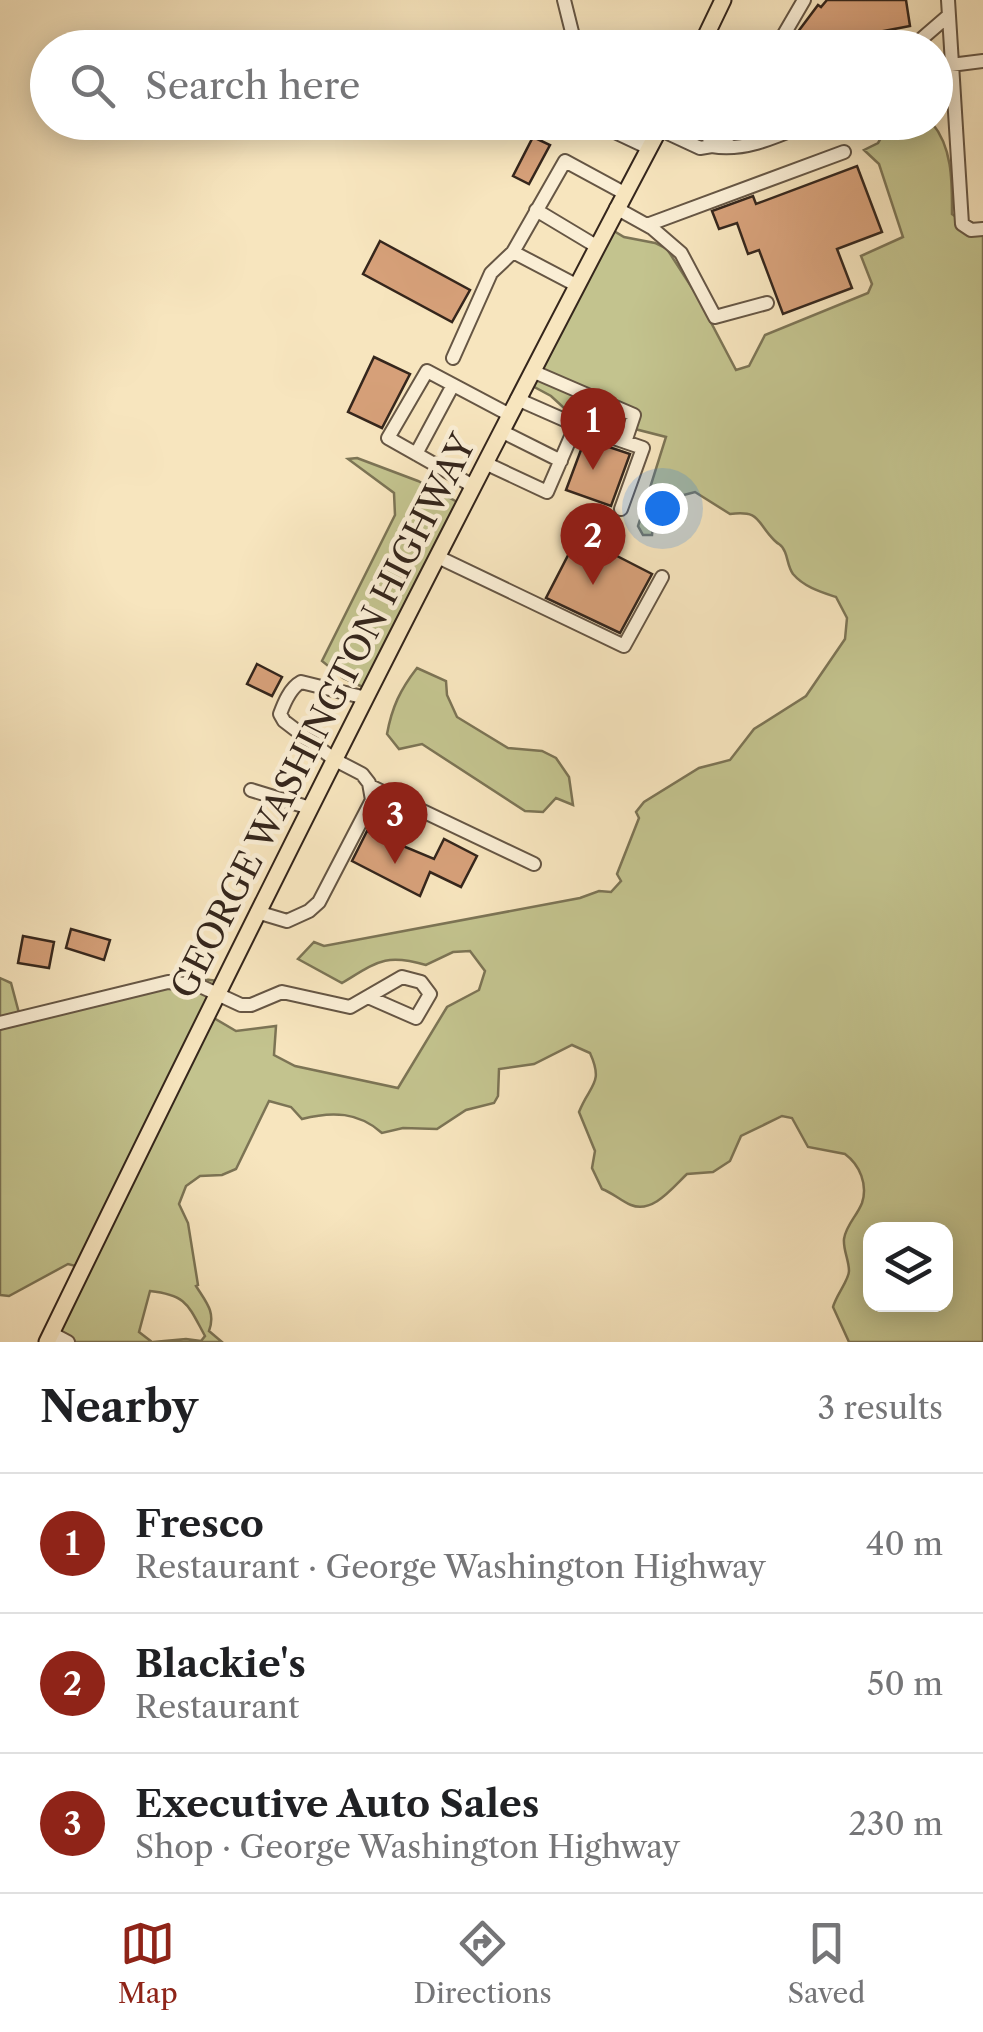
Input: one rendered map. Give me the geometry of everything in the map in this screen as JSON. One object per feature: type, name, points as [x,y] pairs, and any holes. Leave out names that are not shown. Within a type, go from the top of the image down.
[{"type":"main road","points":[[709,30],[723,0]]},
{"type":"main road","name":"GEORGE WASHINGTON HIGHWAY","points":[[49,1337],[216,994],[653,140]]},
{"type":"street","points":[[564,0],[572,30]]},
{"type":"street","points":[[786,30],[804,0]]},
{"type":"street","points":[[948,0],[949,30]]},
{"type":"street","points":[[932,30],[948,16]]},
{"type":"street","points":[[953,64],[983,61]]},
{"type":"street","points":[[953,93],[962,224],[971,230],[983,229]]},
{"type":"street","points":[[631,140],[648,148]]},
{"type":"street","points":[[686,140],[700,148],[730,149],[762,140]]},
{"type":"street","points":[[709,140],[712,146]]},
{"type":"street","points":[[712,146],[722,140]]},
{"type":"street","points":[[647,225],[844,152]]},
{"type":"street","points":[[452,358],[491,273],[512,252],[565,160],[682,253],[715,317],[768,302]]},
{"type":"street","points":[[536,210],[596,246]]},
{"type":"street","points":[[512,252],[576,286]]},
{"type":"street","points":[[474,486],[388,438],[427,371],[510,415]]},
{"type":"street","points":[[532,371],[634,415],[625,442]]},
{"type":"street","points":[[416,454],[453,385]]},
{"type":"street","points":[[518,399],[576,425],[644,448],[621,509]]},
{"type":"street","points":[[485,463],[547,492],[576,425]]},
{"type":"street","points":[[501,431],[561,461]]},
{"type":"street","points":[[438,557],[624,646],[662,577]]},
{"type":"street","points":[[258,912],[286,921],[319,902],[372,800],[370,786],[362,774],[335,760],[284,720],[280,714],[282,706],[300,682],[366,698]]},
{"type":"street","points":[[370,786],[534,864]]},
{"type":"street","points":[[252,790],[310,808]]},
{"type":"street","points":[[0,1022],[154,984],[183,982],[232,1002],[250,1005],[272,994],[294,993],[350,1007],[368,997]]},
{"type":"street","points":[[49,1337],[68,1342]]},
{"type":"green space","points":[[880,140],[942,140],[951,178],[952,214],[983,236],[983,1342],[849,1342],[833,1307],[848,1275],[844,1239],[862,1203],[863,1182],[855,1164],[845,1154],[808,1147],[792,1118],[782,1116],[741,1136],[730,1161],[713,1172],[687,1174],[662,1198],[647,1206],[631,1205],[602,1189],[592,1168],[595,1151],[579,1112],[594,1084],[596,1071],[590,1053],[572,1045],[534,1064],[499,1069],[494,1103],[466,1110],[437,1129],[403,1128],[382,1133],[345,1115],[302,1119],[291,1107],[269,1101],[236,1169],[222,1175],[200,1176],[186,1186],[179,1204],[188,1223],[196,1286],[211,1313],[209,1331],[222,1342],[153,1342],[201,1341],[205,1336],[185,1303],[172,1295],[150,1291],[139,1332],[152,1342],[44,1342],[80,1267],[68,1264],[9,1296],[0,1295],[0,978],[11,983],[19,1013],[181,976],[218,981],[207,1014],[236,1031],[276,1026],[274,1055],[295,1066],[398,1088],[447,1007],[479,990],[485,971],[470,951],[453,952],[426,965],[400,960],[382,962],[342,983],[298,959],[314,942],[324,946],[580,898],[599,891],[611,892],[621,881],[617,874],[639,818],[636,812],[644,802],[699,768],[730,760],[754,729],[806,696],[845,639],[847,618],[836,597],[797,579],[783,547],[753,516],[730,514],[695,492],[680,496],[654,516],[652,535],[643,535],[638,526],[666,437],[596,419],[583,406],[564,408],[525,382],[604,225],[624,237],[667,249],[736,370],[749,366],[765,335],[868,293],[872,284],[861,256],[903,237],[879,164],[864,150]]},
{"type":"green space","points":[[357,458],[418,481],[461,504],[365,688],[343,678],[322,661],[395,515],[394,493],[348,459]]},
{"type":"green space","points":[[417,668],[446,681],[447,695],[457,717],[508,748],[542,751],[556,758],[569,777],[573,805],[556,798],[543,812],[525,811],[422,744],[399,749],[387,734],[389,724],[398,699]]},
{"type":"building","points":[[827,0],[906,0],[910,26],[889,30],[799,30],[818,5],[821,7]]},
{"type":"building","points":[[531,140],[550,145],[529,184],[513,176]]},
{"type":"building","points":[[857,166],[882,232],[837,249],[852,288],[783,314],[759,250],[748,254],[737,223],[719,229],[712,211],[753,196],[756,204]]},
{"type":"building","points":[[380,241],[470,290],[452,322],[363,274]]},
{"type":"building","points":[[374,357],[410,374],[382,428],[348,412]]},
{"type":"building","points":[[585,439],[630,454],[611,506],[566,490]]},
{"type":"building","points":[[578,536],[652,574],[620,633],[546,598]]},
{"type":"building","points":[[257,664],[282,677],[272,696],[247,684]]},
{"type":"building","points":[[367,831],[434,859],[444,839],[477,856],[461,887],[430,872],[420,896],[352,861]]},
{"type":"building","points":[[71,929],[110,940],[104,960],[66,948]]},
{"type":"building","points":[[23,936],[54,942],[49,968],[18,963]]},
{"type":"place","name":"Fresco","points":[[593,470]]},
{"type":"place","name":"Blackie's","points":[[593,585]]},
{"type":"place","name":"Executive Auto Sales","points":[[395,864]]}]
